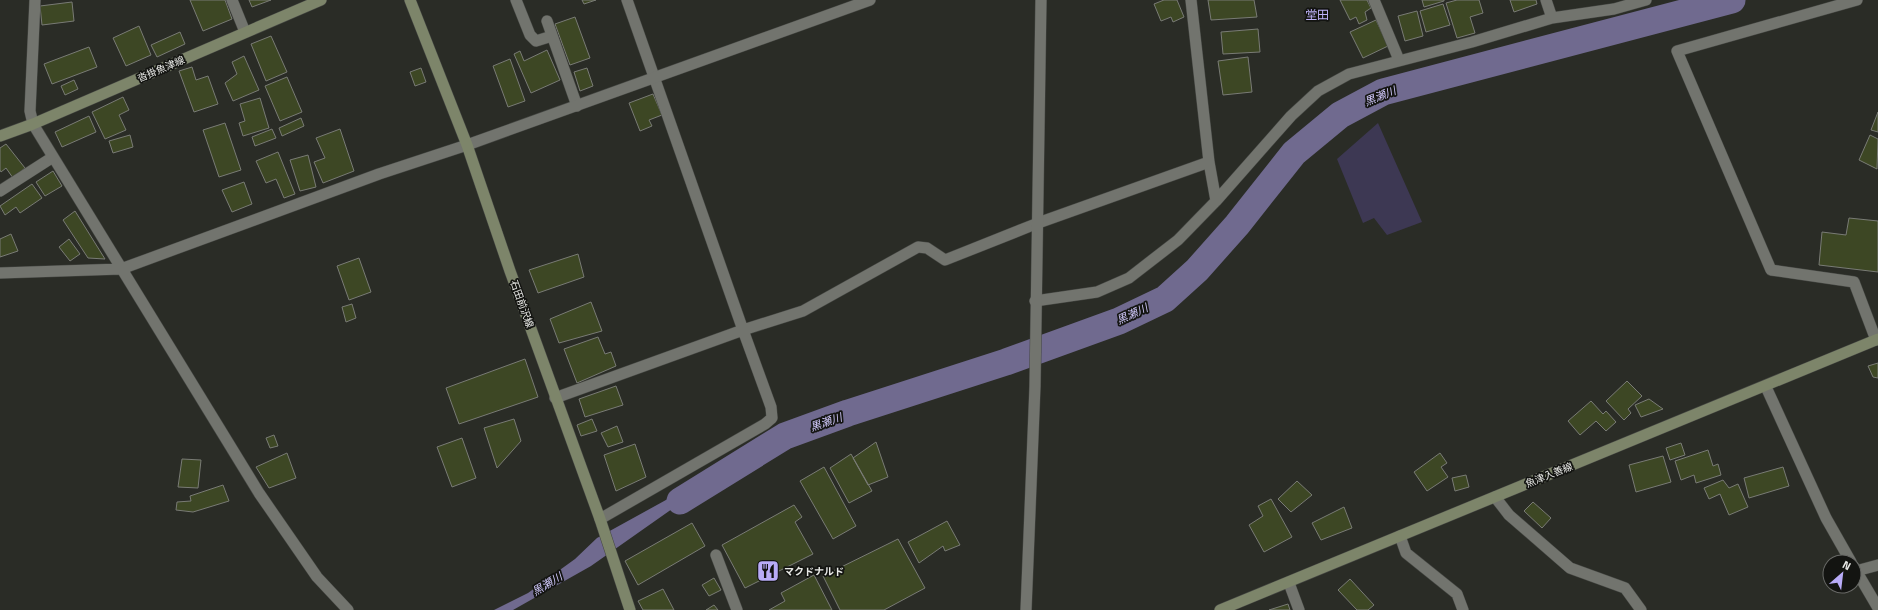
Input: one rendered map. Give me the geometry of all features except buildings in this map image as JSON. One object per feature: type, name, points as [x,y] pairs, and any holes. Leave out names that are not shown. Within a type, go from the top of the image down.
[{"type":"main road","name":"沓掛魚津線","points":[[0,136],[33,124],[321,0]]},
{"type":"main road","name":"石田前沢線","points":[[410,0],[467,145],[555,398],[600,519],[630,610]]},
{"type":"main road","name":"魚津入善線","points":[[1220,610],[1766,387],[1877,340]]},
{"type":"street","points":[[35,0],[30,111],[33,124],[259,493],[317,577],[348,610]]},
{"type":"street","points":[[232,0],[245,32]]},
{"type":"street","points":[[516,0],[530,35],[536,41],[552,36]]},
{"type":"street","points":[[600,519],[765,424],[772,418],[770,407],[627,0]]},
{"type":"street","points":[[0,273],[121,268],[378,174],[467,145],[870,0]]},
{"type":"street","points":[[1026,610],[1038,224],[1041,0]]},
{"type":"street","points":[[1191,0],[1209,162],[1216,201]]},
{"type":"street","points":[[1374,0],[1399,60]]},
{"type":"street","points":[[1546,0],[1552,18]]},
{"type":"street","points":[[1035,301],[1097,292],[1129,278],[1178,240],[1216,201],[1291,116],[1318,91],[1349,74],[1472,42],[1552,18],[1614,9],[1646,0]]},
{"type":"street","points":[[1857,0],[1677,51],[1771,270],[1854,282],[1877,340]]},
{"type":"street","points":[[547,21],[577,106]]},
{"type":"street","points":[[0,192],[54,157]]},
{"type":"street","points":[[555,398],[743,330],[803,310],[918,247],[927,248],[945,260],[1038,224],[1209,162]]},
{"type":"street","points":[[1766,387],[1826,518],[1847,554]]},
{"type":"street","points":[[1495,497],[1509,515],[1570,568],[1625,588],[1641,610]]},
{"type":"street","points":[[1400,536],[1406,553],[1458,594],[1463,610]]},
{"type":"street","points":[[716,555],[737,610]]},
{"type":"street","points":[[1862,566],[1878,565]]},
{"type":"street","points":[[1862,580],[1878,608]]},
{"type":"street","points":[[1289,582],[1299,610]]},
{"type":"shaded area","points":[[1378,123],[1422,222],[1387,235],[1374,218],[1363,223],[1337,159]]},
{"type":"water","points":[[753,452],[591,566],[513,610],[494,610],[528,593],[575,559],[597,538]]},
{"type":"waterway","name":"黒瀬川","points":[[680,501],[785,436],[848,413],[1006,362],[1119,321],[1165,299],[1197,270],[1237,225],[1294,153],[1340,115],[1383,92],[1732,0]]},
{"type":"place","name":"マクドナルド","points":[[768,571]]},
{"type":"district","name":"堂田","points":[[1317,14]]}]
